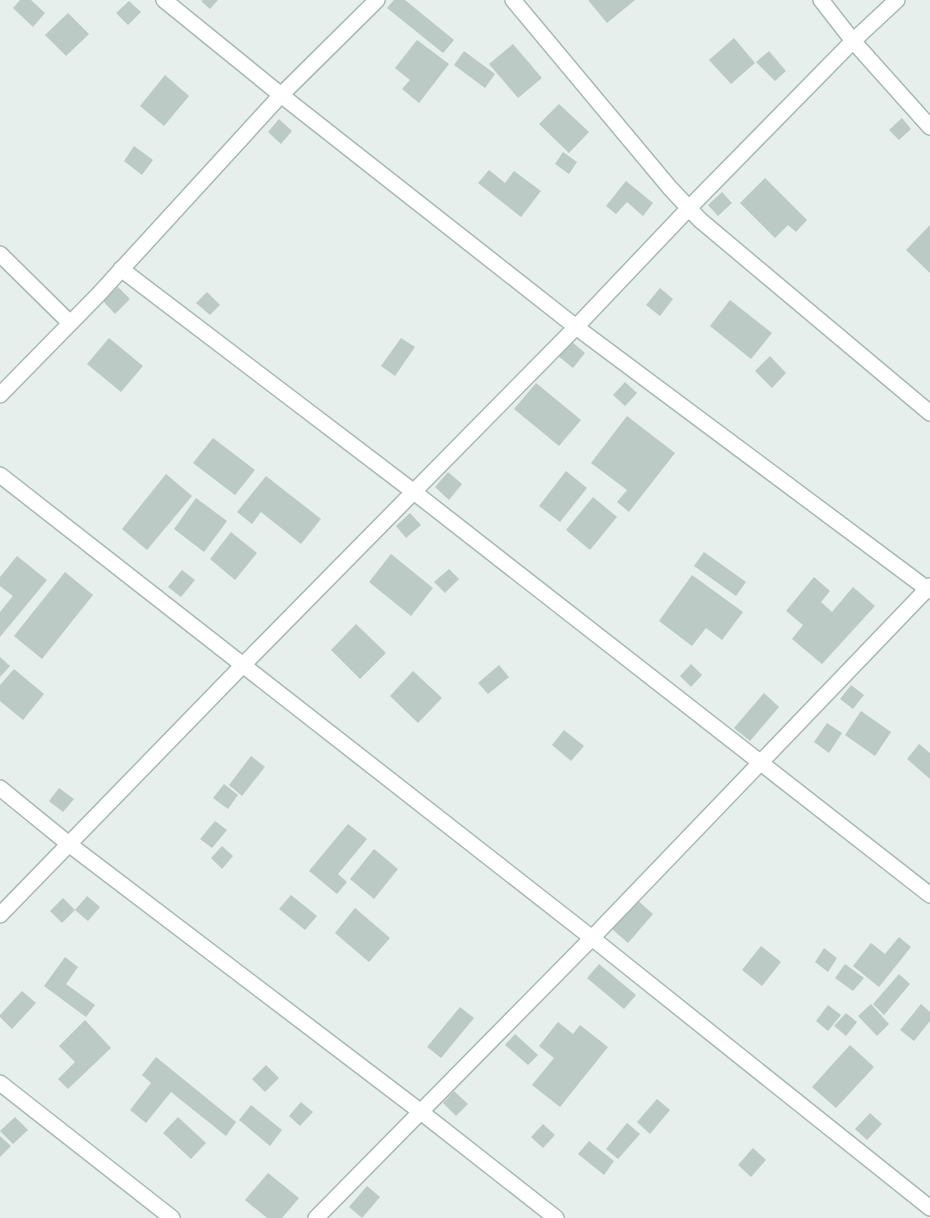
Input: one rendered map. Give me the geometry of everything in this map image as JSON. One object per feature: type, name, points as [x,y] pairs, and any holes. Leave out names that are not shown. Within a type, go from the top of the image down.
[{"type":"street","points":[[164,0],[281,95],[576,327],[929,589],[592,938],[316,1218]]},
{"type":"street","points":[[0,395],[121,269],[281,95],[377,0]]},
{"type":"street","points":[[513,0],[700,220],[930,413]]},
{"type":"street","points":[[821,0],[854,41],[930,127]]},
{"type":"street","points":[[0,915],[576,327],[689,208],[897,0]]},
{"type":"street","points":[[0,254],[70,323]]},
{"type":"street","points":[[121,269],[414,492],[930,895]]},
{"type":"street","points":[[0,475],[592,938],[930,1208]]},
{"type":"street","points":[[0,788],[556,1218]]},
{"type":"street","points":[[0,1083],[172,1218]]},
{"type":"building","points":[[20,0],[31,0],[45,13],[33,27],[13,8]]},
{"type":"building","points":[[218,0],[210,9],[201,1]]},
{"type":"building","points":[[394,0],[405,0],[454,40],[443,53],[387,8]]},
{"type":"building","points":[[588,0],[635,0],[607,23]]},
{"type":"building","points":[[129,1],[141,12],[128,25],[116,13]]},
{"type":"building","points":[[68,13],[89,34],[66,56],[45,35]]},
{"type":"building","points":[[734,38],[755,63],[731,84],[709,60]]},
{"type":"building","points":[[417,40],[449,64],[419,103],[402,89],[410,80],[395,68]]},
{"type":"building","points":[[513,44],[542,78],[518,98],[489,64]]},
{"type":"building","points":[[464,51],[495,74],[485,88],[454,65]]},
{"type":"building","points":[[769,51],[786,71],[775,81],[756,62]]},
{"type":"building","points":[[165,75],[189,96],[164,126],[140,106]]},
{"type":"building","points":[[559,104],[589,132],[569,153],[539,124]]},
{"type":"building","points":[[902,118],[911,129],[899,140],[889,130]]},
{"type":"building","points":[[279,119],[292,131],[281,144],[268,132]]},
{"type":"building","points":[[134,146],[153,160],[142,175],[124,161]]},
{"type":"building","points":[[563,152],[577,162],[569,174],[555,164]]},
{"type":"building","points":[[489,170],[505,183],[514,171],[541,191],[521,217],[478,183]]},
{"type":"building","points":[[765,178],[807,220],[796,232],[788,225],[775,238],[740,203]]},
{"type":"building","points":[[626,181],[653,203],[643,216],[627,202],[616,214],[606,206]]},
{"type":"building","points":[[722,192],[732,203],[718,216],[708,205]]},
{"type":"building","points":[[930,225],[930,273],[906,250]]},
{"type":"building","points":[[118,287],[130,299],[115,314],[103,301]]},
{"type":"building","points":[[660,288],[673,299],[660,316],[646,305]]},
{"type":"building","points":[[207,292],[220,305],[210,315],[196,303]]},
{"type":"building","points":[[730,300],[772,333],[751,359],[710,326]]},
{"type":"building","points":[[565,336],[585,353],[573,368],[552,351]]},
{"type":"building","points":[[109,338],[143,366],[121,392],[87,364]]},
{"type":"building","points":[[401,338],[415,347],[395,376],[381,366]]},
{"type":"building","points":[[770,356],[786,373],[772,388],[755,371]]},
{"type":"building","points":[[625,382],[637,393],[625,406],[613,395]]},
{"type":"building","points":[[536,383],[581,420],[559,446],[514,409]]},
{"type":"building","points":[[627,416],[675,453],[629,512],[617,502],[627,490],[591,463]]},
{"type":"building","points":[[213,438],[255,470],[235,495],[193,463]]},
{"type":"building","points":[[566,471],[587,488],[560,522],[539,506]]},
{"type":"building","points":[[448,472],[462,484],[449,500],[435,487]]},
{"type":"building","points":[[166,474],[192,496],[147,550],[122,529]]},
{"type":"building","points":[[266,476],[321,519],[301,544],[261,512],[252,524],[237,512]]},
{"type":"building","points":[[593,497],[617,517],[590,550],[566,530]]},
{"type":"building","points":[[196,498],[227,521],[204,552],[174,529]]},
{"type":"building","points":[[410,513],[421,525],[406,538],[396,526]]},
{"type":"building","points":[[231,532],[257,553],[235,580],[210,559]]},
{"type":"building","points":[[704,552],[746,582],[736,596],[694,566]]},
{"type":"building","points":[[391,554],[433,588],[411,616],[369,582]]},
{"type":"building","points":[[17,556],[47,580],[0,637],[0,612],[13,596],[0,586],[0,577]]},
{"type":"building","points":[[449,569],[459,579],[445,593],[434,582]]},
{"type":"building","points":[[182,570],[195,580],[181,597],[168,587]]},
{"type":"building","points":[[65,572],[93,595],[42,659],[14,636]]},
{"type":"building","points":[[692,575],[743,612],[722,640],[706,628],[692,646],[659,621]]},
{"type":"building","points":[[814,577],[830,591],[821,602],[832,612],[853,587],[875,606],[822,664],[792,639],[803,625],[786,611]]},
{"type":"building","points":[[356,624],[386,653],[360,679],[331,650]]},
{"type":"building","points":[[0,657],[10,666],[0,677]]},
{"type":"building","points":[[691,664],[702,675],[691,687],[680,676]]},
{"type":"building","points":[[499,665],[509,677],[488,694],[478,683]]},
{"type":"building","points":[[14,669],[44,694],[23,720],[0,701],[0,685]]},
{"type":"building","points":[[413,671],[442,698],[418,723],[390,696]]},
{"type":"building","points":[[851,685],[864,695],[853,709],[840,699]]},
{"type":"building","points":[[764,693],[779,707],[750,741],[734,728]]},
{"type":"building","points":[[861,711],[891,732],[875,756],[845,735]]},
{"type":"building","points":[[827,723],[842,733],[829,753],[814,742]]},
{"type":"building","points":[[564,730],[584,746],[571,761],[552,745]]},
{"type":"building","points":[[919,744],[930,753],[930,779],[907,759]]},
{"type":"building","points":[[251,756],[265,767],[242,796],[229,785]]},
{"type":"building","points":[[224,784],[238,795],[228,809],[213,798]]},
{"type":"building","points":[[59,788],[74,799],[63,812],[49,801]]},
{"type":"building","points":[[215,821],[227,830],[212,848],[200,839]]},
{"type":"building","points":[[348,824],[367,839],[338,874],[347,882],[337,894],[309,871]]},
{"type":"building","points":[[222,846],[233,856],[222,869],[211,858]]},
{"type":"building","points":[[374,849],[398,869],[374,899],[350,879]]},
{"type":"building","points":[[291,895],[317,916],[305,930],[279,909]]},
{"type":"building","points":[[87,896],[100,907],[88,921],[75,910]]},
{"type":"building","points":[[63,898],[75,910],[62,923],[50,911]]},
{"type":"building","points":[[637,900],[653,914],[628,943],[612,929]]},
{"type":"building","points":[[355,908],[390,938],[369,962],[335,933]]},
{"type":"building","points":[[899,937],[911,947],[879,987],[853,966],[871,943],[885,954]]},
{"type":"building","points":[[761,946],[781,962],[762,986],[742,970]]},
{"type":"building","points":[[824,948],[837,958],[828,972],[815,962]]},
{"type":"building","points":[[65,957],[78,967],[66,984],[95,1005],[86,1017],[44,986]]},
{"type":"building","points":[[599,964],[636,995],[624,1009],[587,978]]},
{"type":"building","points":[[845,964],[864,978],[853,991],[835,978]]},
{"type":"building","points":[[899,974],[910,984],[884,1015],[873,1004]]},
{"type":"building","points":[[22,991],[36,1003],[12,1029],[0,1015]]},
{"type":"building","points":[[871,1004],[889,1024],[877,1036],[858,1016]]},
{"type":"building","points":[[921,1004],[930,1012],[930,1021],[914,1041],[900,1030]]},
{"type":"building","points":[[828,1005],[841,1015],[828,1031],[816,1021]]},
{"type":"building","points":[[460,1007],[474,1018],[441,1058],[427,1047]]},
{"type":"building","points":[[846,1013],[857,1022],[846,1036],[834,1026]]},
{"type":"building","points":[[85,1020],[111,1048],[68,1089],[58,1079],[75,1062],[59,1046]]},
{"type":"building","points":[[558,1022],[573,1034],[580,1025],[608,1047],[560,1107],[532,1085],[554,1058],[539,1046]]},
{"type":"building","points":[[515,1034],[538,1055],[528,1065],[505,1045]]},
{"type":"building","points":[[850,1045],[874,1067],[836,1108],[812,1087]]},
{"type":"building","points":[[156,1057],[236,1122],[226,1136],[171,1092],[146,1123],[130,1110],[151,1083],[142,1075]]},
{"type":"building","points":[[266,1065],[279,1078],[265,1092],[252,1079]]},
{"type":"building","points":[[454,1091],[468,1104],[456,1116],[443,1103]]},
{"type":"building","points":[[657,1099],[670,1110],[650,1134],[637,1122]]},
{"type":"building","points":[[301,1102],[313,1112],[300,1126],[289,1116]]},
{"type":"building","points":[[251,1105],[282,1130],[270,1146],[239,1120]]},
{"type":"building","points":[[870,1113],[882,1124],[867,1140],[855,1129]]},
{"type":"building","points":[[15,1117],[28,1130],[13,1144],[0,1131]]},
{"type":"building","points":[[178,1117],[206,1143],[191,1159],[163,1133]]},
{"type":"building","points":[[627,1123],[640,1134],[618,1159],[606,1149]]},
{"type":"building","points":[[543,1124],[555,1135],[543,1148],[531,1137]]},
{"type":"building","points":[[0,1136],[11,1146],[0,1157]]},
{"type":"building","points":[[589,1141],[614,1161],[604,1175],[578,1154]]},
{"type":"building","points":[[753,1148],[766,1160],[751,1177],[738,1165]]},
{"type":"building","points":[[268,1173],[299,1198],[282,1218],[267,1218],[245,1200]]},
{"type":"building","points":[[367,1186],[380,1197],[362,1218],[349,1207]]}]
